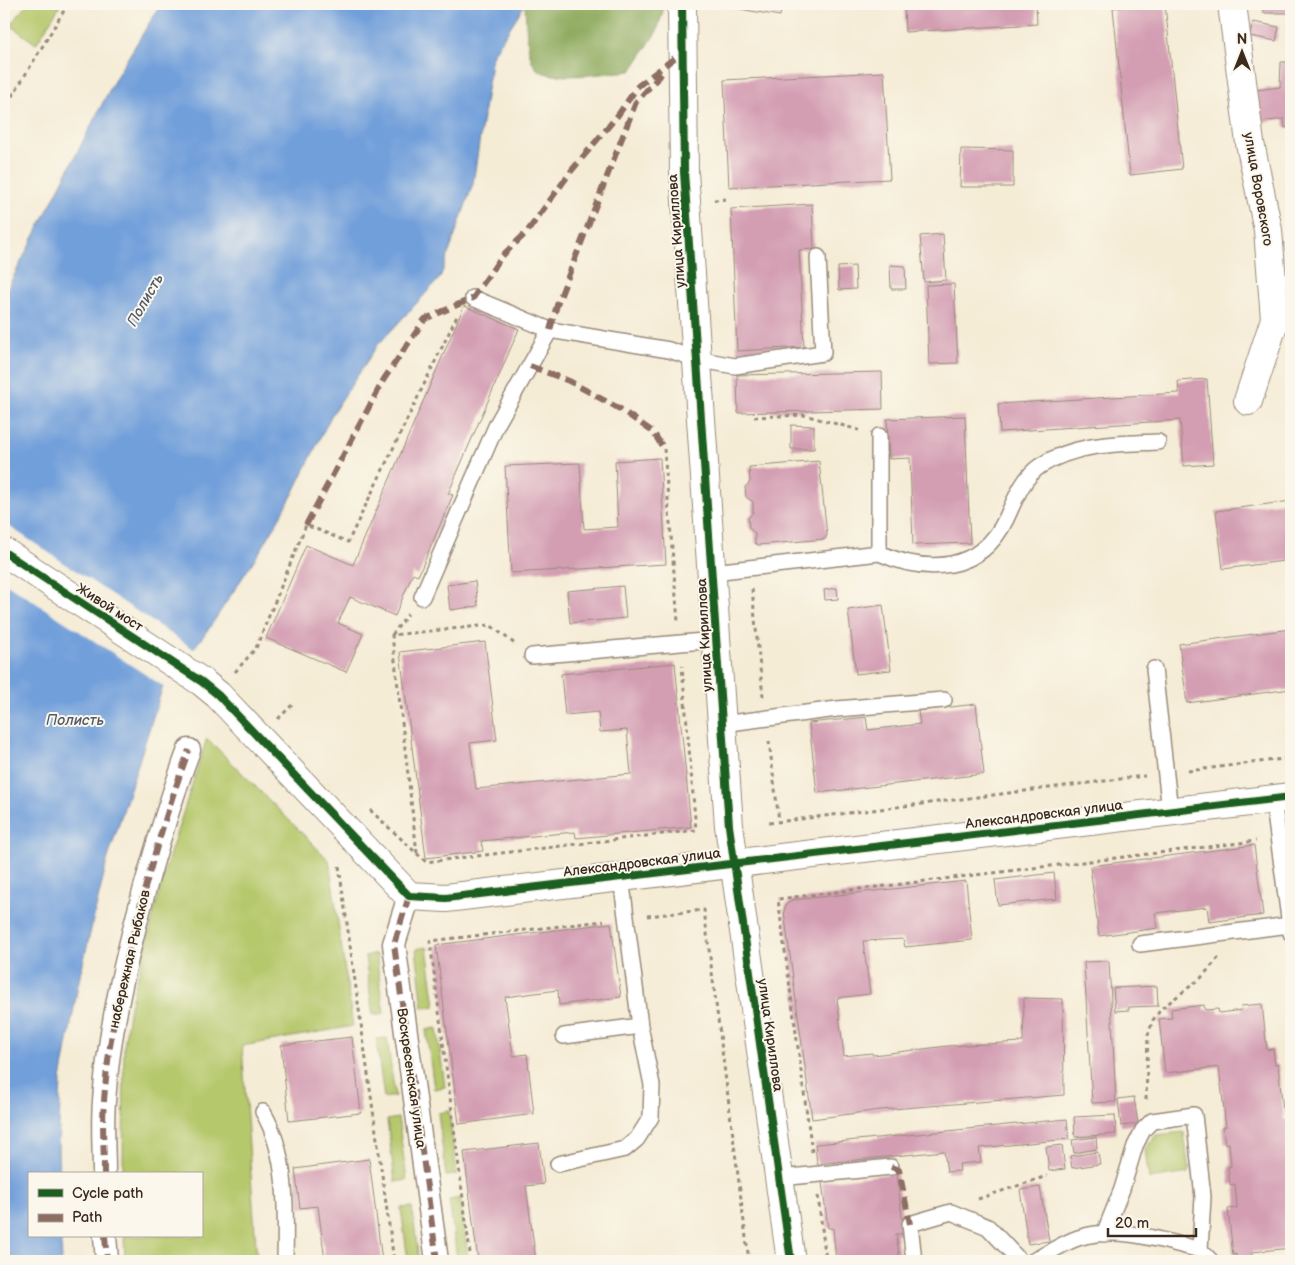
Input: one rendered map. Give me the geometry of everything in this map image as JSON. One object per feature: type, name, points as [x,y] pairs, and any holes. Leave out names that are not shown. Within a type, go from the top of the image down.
[{"type":"street","name":"улица Кириллова","points":[[682,4],[684,172],[713,572],[715,640],[734,863],[791,1261]]},
{"type":"street","name":"улица Воровского","points":[[1232,4],[1250,143],[1268,230],[1275,319],[1248,401]]},
{"type":"street","name":"Живой мост","points":[[4,552],[202,682],[237,713],[409,896]]},
{"type":"street","name":"набережная Рыбаков","points":[[104,1172],[103,1104],[106,1069],[124,974],[152,864],[177,781],[189,750]]},
{"type":"street","name":"Александровская улица","points":[[409,896],[446,898],[1282,798]]},
{"type":"street","name":"Воскресенская улица","points":[[409,896],[394,944],[436,1261]]},
{"type":"street","points":[[105,1238],[107,1261]]},
{"type":"lane","points":[[473,298],[550,330],[669,350],[735,366],[823,353],[818,257]]},
{"type":"lane","points":[[422,597],[497,424],[550,330]]},
{"type":"lane","points":[[879,436],[879,552]]},
{"type":"lane","points":[[713,572],[879,552],[901,562],[919,566],[946,567],[971,557],[989,545],[1005,521],[1016,494],[1038,467],[1068,451],[1103,445],[1158,442]]},
{"type":"lane","points":[[532,656],[715,640]]},
{"type":"lane","points":[[1154,669],[1170,811]]},
{"type":"lane","points":[[722,724],[837,709],[944,700]]},
{"type":"lane","points":[[1140,944],[1254,930],[1291,929],[1288,886],[1278,838],[1282,798]]},
{"type":"lane","points":[[558,1164],[625,1149],[637,1139],[651,1117],[652,1085],[640,1026],[621,877]]},
{"type":"lane","points":[[564,1036],[640,1026]]},
{"type":"lane","points":[[263,1112],[274,1130],[286,1205],[285,1261]]},
{"type":"lane","points":[[1104,1234],[1122,1189],[1135,1146],[1143,1130],[1152,1121],[1194,1115],[1203,1197],[1200,1250]]},
{"type":"lane","points":[[780,1178],[891,1167]]},
{"type":"lane","points":[[914,1261],[910,1224],[951,1212],[988,1227],[1020,1261]]},
{"type":"lane","points":[[1033,1261],[1078,1238],[1104,1234],[1139,1234],[1200,1250],[1210,1261]]},
{"type":"path","points":[[4,110],[68,4]]},
{"type":"path","points":[[236,671],[256,648],[306,525],[348,542],[462,306],[473,298]]},
{"type":"path","points":[[754,417],[804,415],[879,436]]},
{"type":"path","points":[[417,854],[392,635],[490,625],[532,656]]},
{"type":"path","points":[[281,716],[292,706]]},
{"type":"path","points":[[768,822],[1291,758]]},
{"type":"path","points":[[367,808],[426,862],[696,830]]},
{"type":"path","points":[[826,1261],[778,900],[1278,838]]},
{"type":"path","points":[[339,860],[394,1261]]},
{"type":"path","points":[[471,1261],[430,941],[704,910],[749,1261]]},
{"type":"path","points":[[1143,1130],[1148,1035],[1154,1020],[1162,1008],[1180,992],[1201,978],[1225,951],[1254,930]]},
{"type":"path","points":[[951,1212],[976,1200],[1047,1176]]},
{"type":"green space","points":[[27,4],[61,4],[36,44],[10,25]]},
{"type":"green space","points":[[525,4],[665,4],[657,31],[631,71],[567,76],[553,75],[536,68],[530,55]]},
{"type":"green space","points":[[207,738],[329,860],[353,1026],[242,1046],[257,1261],[125,1261],[124,1238],[202,1238],[202,1172],[123,1172],[124,1046],[130,1006],[167,863]]},
{"type":"green space","points":[[427,947],[435,1006],[423,1008],[416,949]]},
{"type":"green space","points":[[376,954],[384,1013],[373,1015],[365,956]]},
{"type":"green space","points":[[437,1028],[445,1087],[434,1089],[426,1030]]},
{"type":"green space","points":[[387,1038],[395,1096],[384,1098],[376,1039]]},
{"type":"green space","points":[[449,1111],[457,1174],[446,1176],[438,1113]]},
{"type":"green space","points":[[398,1118],[407,1180],[395,1182],[387,1120]]},
{"type":"green space","points":[[1184,1132],[1189,1173],[1149,1179],[1145,1149],[1156,1135]]},
{"type":"green space","points":[[460,1198],[468,1257],[457,1258],[449,1200]]},
{"type":"green space","points":[[412,1207],[419,1261],[408,1261],[401,1208]]},
{"type":"water","name":"Полисть","points":[[161,4],[525,4],[492,56],[473,184],[440,278],[377,346],[331,416],[293,494],[264,545],[208,630],[162,689],[107,861],[78,985],[61,1080],[59,1172],[28,1172],[28,1238],[61,1238],[62,1261],[4,1261],[4,295],[116,77]]},
{"type":"pier","points":[[4,523],[195,650],[166,688],[4,582]]},
{"type":"building","points":[[729,4],[782,4],[780,16],[728,7]]},
{"type":"building","points":[[904,4],[1036,4],[1037,24],[905,32]]},
{"type":"building","points":[[1165,4],[1182,169],[1130,175],[1113,8]]},
{"type":"building","points":[[1263,4],[1289,4],[1289,13],[1263,13]]},
{"type":"building","points":[[1253,22],[1279,27],[1276,41],[1250,36]]},
{"type":"building","points":[[1281,62],[1291,62],[1291,127],[1285,128],[1284,119],[1261,122],[1256,90],[1280,87]]},
{"type":"building","points":[[884,72],[890,179],[729,187],[724,80]]},
{"type":"building","points":[[961,149],[1013,150],[1013,187],[960,187]]},
{"type":"building","points":[[812,204],[814,249],[799,250],[804,347],[737,351],[731,209]]},
{"type":"building","points":[[943,234],[946,280],[924,282],[920,236]]},
{"type":"building","points":[[890,265],[905,266],[906,289],[891,289]]},
{"type":"building","points":[[855,266],[856,289],[839,290],[838,267]]},
{"type":"building","points":[[954,284],[958,363],[929,364],[926,285]]},
{"type":"building","points":[[464,306],[519,329],[448,494],[453,495],[418,576],[413,573],[395,616],[350,597],[338,623],[363,634],[346,672],[266,638],[306,545],[353,565]]},
{"type":"building","points":[[882,372],[883,409],[738,413],[737,375]]},
{"type":"building","points":[[1207,379],[1213,464],[1184,466],[1180,420],[1000,432],[998,404],[1179,393],[1178,381]]},
{"type":"building","points":[[965,416],[970,543],[913,545],[910,458],[889,459],[887,419]]},
{"type":"building","points":[[791,425],[814,426],[814,449],[791,449]]},
{"type":"building","points":[[660,458],[666,564],[511,573],[505,466],[580,463],[584,529],[618,527],[615,461]]},
{"type":"building","points":[[819,461],[827,535],[825,539],[758,545],[755,543],[755,533],[749,528],[748,518],[753,512],[753,502],[746,497],[745,487],[750,482],[749,467]]},
{"type":"building","points":[[1291,501],[1291,560],[1223,569],[1216,511]]},
{"type":"building","points":[[475,581],[478,606],[450,610],[447,585]]},
{"type":"building","points":[[623,586],[626,618],[570,623],[567,591]]},
{"type":"building","points":[[837,588],[838,599],[825,600],[824,590]]},
{"type":"building","points":[[883,605],[891,670],[856,674],[848,610]]},
{"type":"building","points":[[1291,629],[1291,689],[1187,703],[1179,644]]},
{"type":"building","points":[[485,642],[497,740],[470,743],[476,789],[631,774],[627,730],[600,732],[598,712],[565,715],[561,674],[675,663],[691,827],[576,838],[575,832],[481,841],[483,851],[426,858],[400,652]]},
{"type":"building","points":[[976,704],[984,774],[817,793],[809,723],[866,717],[868,730],[920,724],[918,711]]},
{"type":"building","points":[[1254,845],[1263,915],[1209,922],[1207,907],[1155,913],[1158,928],[1099,936],[1090,866]]},
{"type":"building","points":[[1054,873],[1057,899],[998,905],[995,880]]},
{"type":"building","points":[[966,881],[972,940],[905,947],[903,939],[863,941],[870,994],[837,998],[844,1056],[872,1053],[873,1055],[948,1046],[1023,1042],[1024,998],[1063,999],[1064,1095],[880,1110],[812,1119],[784,911],[786,905],[792,900]]},
{"type":"building","points":[[611,923],[621,997],[559,1005],[558,990],[505,997],[513,1056],[527,1054],[534,1114],[459,1124],[436,945]]},
{"type":"building","points":[[1109,961],[1116,1102],[1092,1103],[1084,962]]},
{"type":"building","points":[[1157,986],[1158,1006],[1129,1007],[1129,1010],[1115,1011],[1113,988]]},
{"type":"building","points":[[1262,1004],[1267,1050],[1273,1049],[1275,1064],[1278,1064],[1284,1120],[1289,1119],[1291,1137],[1291,1210],[1289,1213],[1291,1248],[1252,1252],[1252,1258],[1236,1259],[1236,1254],[1233,1255],[1228,1209],[1237,1208],[1235,1184],[1230,1185],[1228,1167],[1231,1166],[1229,1143],[1225,1144],[1223,1127],[1226,1127],[1219,1067],[1165,1073],[1159,1019],[1172,1018],[1171,1009],[1204,1005],[1205,1010],[1218,1009],[1219,1013],[1242,1010],[1241,1006]]},
{"type":"building","points":[[352,1037],[361,1113],[289,1121],[281,1045]]},
{"type":"building","points":[[1134,1097],[1138,1124],[1121,1126],[1118,1099]]},
{"type":"building","points":[[1115,1115],[1116,1134],[1075,1137],[1074,1117]]},
{"type":"building","points":[[1067,1119],[1069,1139],[979,1148],[981,1162],[959,1164],[960,1171],[947,1172],[944,1151],[817,1164],[815,1144]]},
{"type":"building","points":[[1096,1137],[1097,1149],[1074,1153],[1072,1140]]},
{"type":"building","points":[[539,1143],[544,1184],[526,1186],[536,1261],[478,1261],[464,1152]]},
{"type":"building","points":[[1062,1145],[1065,1169],[1049,1171],[1046,1147]]},
{"type":"building","points":[[1098,1152],[1100,1164],[1072,1168],[1070,1156]]},
{"type":"building","points":[[369,1159],[382,1261],[325,1261],[318,1206],[300,1208],[295,1169]]},
{"type":"building","points":[[897,1173],[904,1234],[896,1234],[900,1261],[836,1261],[833,1228],[828,1228],[822,1182]]},
{"type":"building","points":[[1040,1187],[1049,1241],[1028,1244],[1020,1190]]},
{"type":"marked path","points":[[306,525],[384,379],[425,319],[473,298],[502,256],[527,232],[572,170],[618,115],[638,86],[681,53]]},
{"type":"marked path","points":[[550,330],[557,305],[636,102],[664,71]]},
{"type":"marked path","points":[[530,366],[569,381],[620,409],[653,432],[664,449]]},
{"type":"marked path","points":[[104,1172],[103,1128],[106,1074],[119,994],[150,871],[189,750]]},
{"type":"marked path","points":[[409,896],[394,944],[437,1261]]},
{"type":"marked path","points":[[891,1167],[899,1170],[910,1224]]},
{"type":"marked path","points":[[105,1238],[107,1261]]},
{"type":"cycle path","points":[[682,4],[684,172],[729,826],[791,1261]]},
{"type":"cycle path","points":[[4,552],[202,682],[218,695],[409,896],[446,898],[1291,797]]}]
